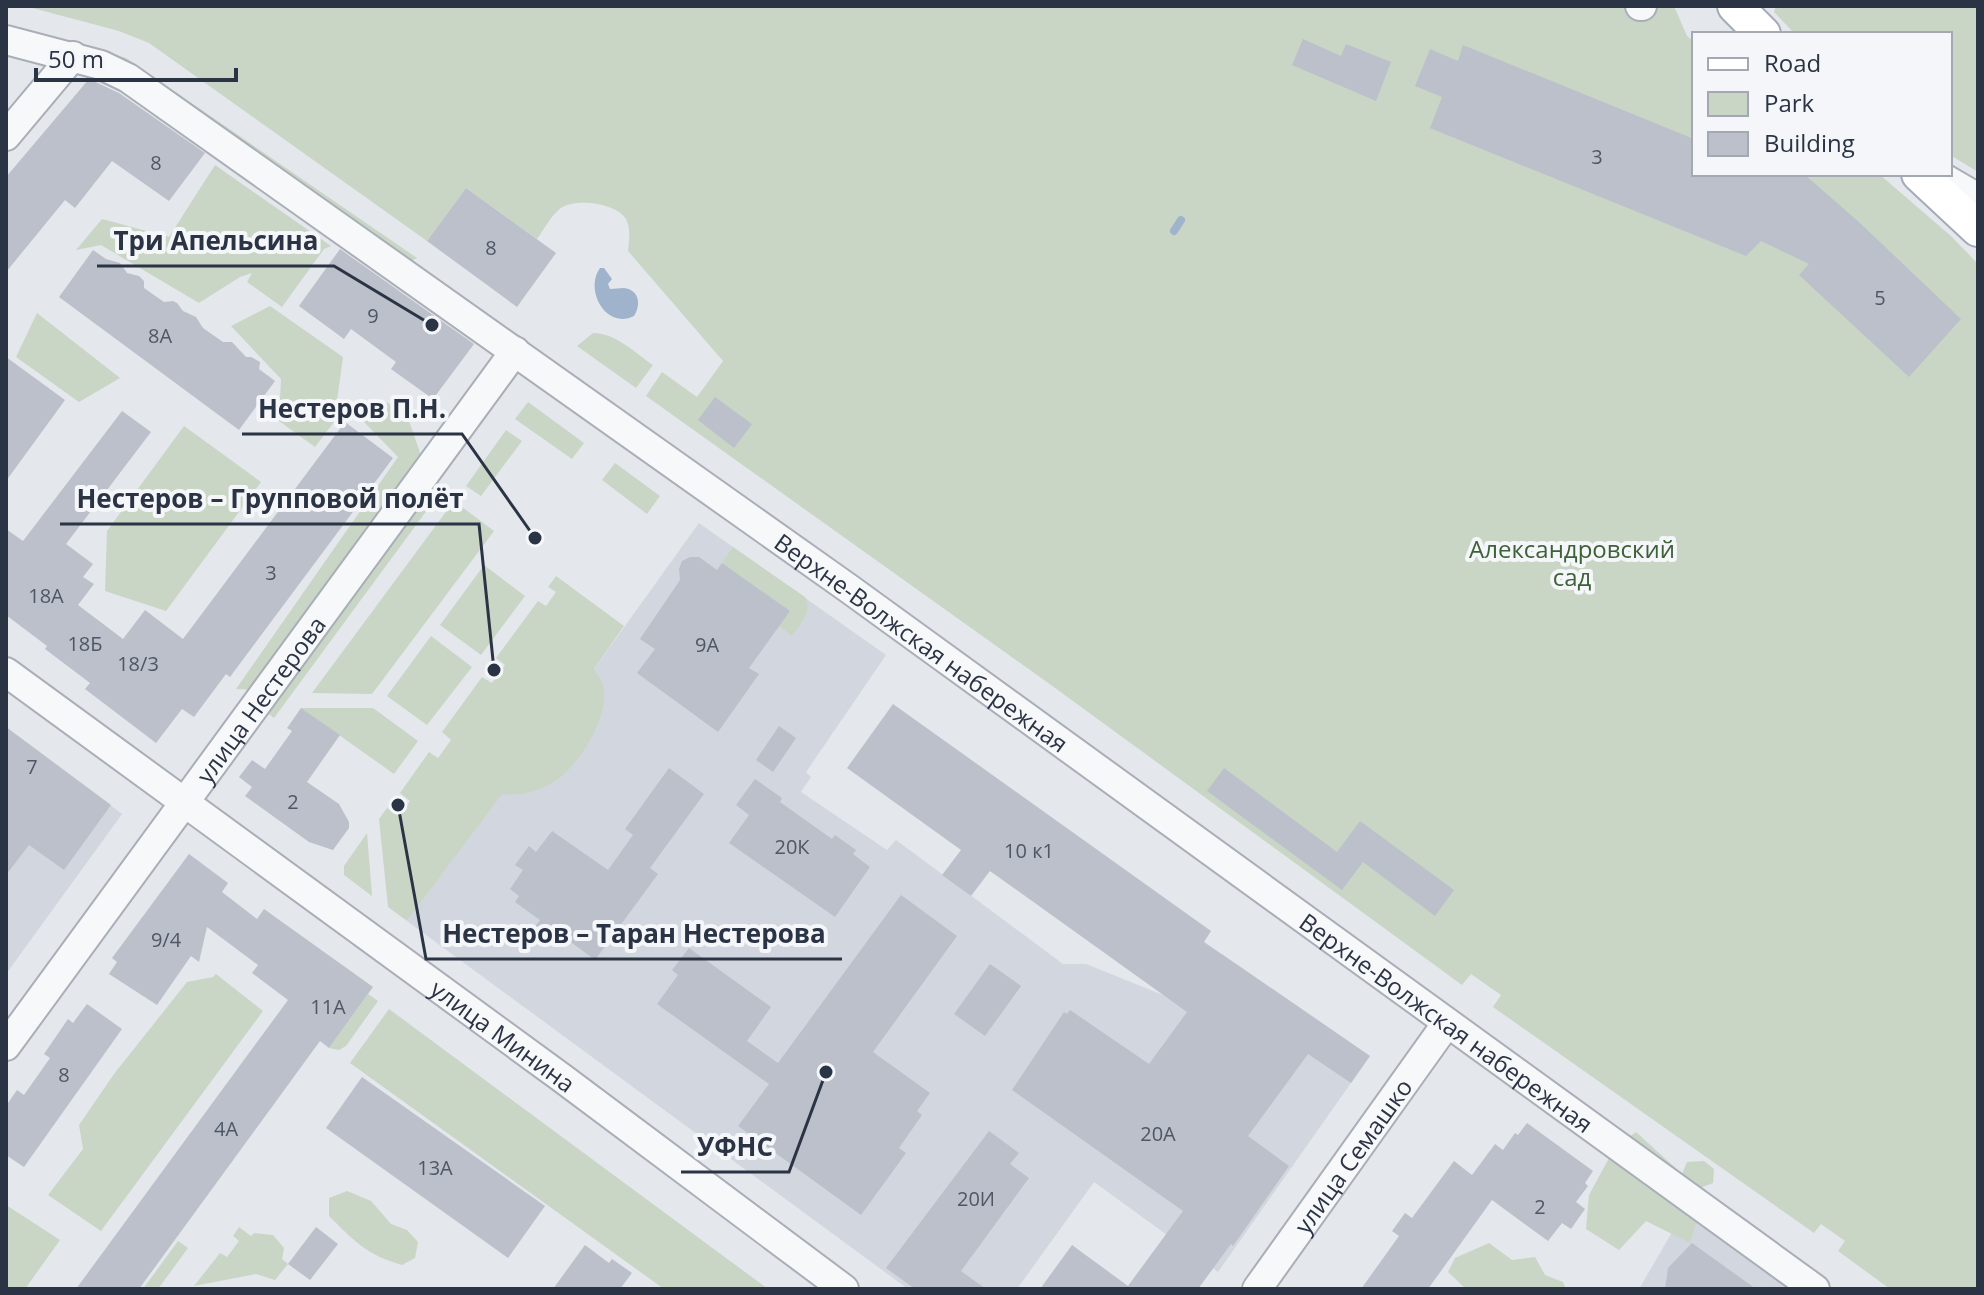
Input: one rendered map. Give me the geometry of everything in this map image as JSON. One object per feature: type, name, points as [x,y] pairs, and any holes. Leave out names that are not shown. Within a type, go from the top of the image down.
[{"type":"main road","points":[[1735,6],[1761,32]]},
{"type":"main road","points":[[1921,176],[1978,229]]},
{"type":"street","name":"Верхне-Волжская набережная","points":[[6,40],[73,56],[128,78],[861,597],[1815,1289]]},
{"type":"street","points":[[6,136],[73,56]]},
{"type":"street","points":[[1940,176],[1978,198]]},
{"type":"street","name":"улица Нестерова","points":[[6,1046],[515,351]]},
{"type":"street","name":"улица Минина","points":[[6,672],[574,1086],[844,1289]]},
{"type":"street","name":"улица Семашко","points":[[1257,1289],[1447,1023]]},
{"type":"shaded area","points":[[699,523],[886,655],[806,772],[811,777],[801,792],[887,850],[896,840],[1063,964],[1086,964],[1178,1001],[1211,971],[1222,954],[1370,1056],[1218,1272],[1094,1182],[1017,1289],[908,1289],[407,921]]},
{"type":"shaded area","points":[[6,727],[122,814],[6,974]]},
{"type":"shaded area","points":[[1685,1210],[1794,1289],[1639,1289]]},
{"type":"green space","name":"Александровский сад","points":[[25,6],[1674,6],[1687,36],[1692,40],[1692,176],[1881,176],[1951,236],[1978,264],[1978,1289],[1890,1289],[1838,1251],[1845,1241],[1821,1224],[1814,1233],[1493,1007],[1501,995],[1471,974],[1462,985],[1051,685],[646,396],[662,372],[697,397],[723,361],[628,251],[629,227],[626,219],[614,209],[586,203],[568,205],[554,215],[537,239],[466,188],[427,241],[149,43],[119,31]]},
{"type":"green space","points":[[1776,6],[1978,6],[1978,172],[1952,156],[1952,32],[1793,32],[1774,12]]},
{"type":"green space","points":[[110,53],[126,58],[417,258],[409,262]]},
{"type":"green space","points":[[215,165],[331,246],[324,249],[282,307],[247,282],[252,273],[240,277],[199,303],[101,245],[76,250],[102,219],[169,237]]},
{"type":"green space","points":[[270,306],[343,357],[334,422],[315,447],[279,421],[281,379],[231,326]]},
{"type":"green space","points":[[37,313],[120,378],[79,402],[16,357]]},
{"type":"green space","points":[[593,333],[610,336],[653,365],[636,388],[577,346]]},
{"type":"green space","points":[[386,402],[407,415],[424,464],[257,690],[236,689],[398,457],[364,422]]},
{"type":"green space","points":[[528,402],[584,443],[572,459],[515,419]]},
{"type":"green space","points":[[184,426],[261,482],[166,611],[105,591],[107,531]]},
{"type":"green space","points":[[506,430],[522,441],[481,496],[466,486]]},
{"type":"green space","points":[[615,463],[660,496],[647,514],[602,480]]},
{"type":"green space","points":[[432,478],[444,487],[274,718],[261,708]]},
{"type":"green space","points":[[454,501],[494,531],[372,694],[312,693]]},
{"type":"green space","points":[[733,547],[805,597],[807,613],[792,636],[779,626],[789,611],[722,563]]},
{"type":"green space","points":[[484,565],[525,596],[481,655],[440,625]]},
{"type":"green space","points":[[556,576],[624,626],[594,669],[602,683],[604,697],[598,725],[574,764],[555,781],[529,792],[502,794],[407,921],[388,907],[379,819],[387,808],[399,816],[410,801],[400,793],[429,752],[438,758],[451,740],[442,732],[482,677],[492,683],[505,665],[496,658],[538,601],[546,606],[556,592],[548,587]]},
{"type":"green space","points":[[431,636],[472,667],[427,725],[387,696]]},
{"type":"green space","points":[[301,708],[373,708],[418,741],[394,774]]},
{"type":"green space","points":[[367,833],[372,896],[344,875],[344,866]]},
{"type":"green space","points":[[216,974],[263,1011],[101,1231],[48,1195],[83,1149],[79,1125],[114,1074],[187,982]]},
{"type":"green space","points":[[368,994],[378,1001],[346,1046],[339,1050],[329,1048]]},
{"type":"green space","points":[[389,1009],[768,1289],[664,1289],[350,1063]]},
{"type":"green space","points":[[1636,1132],[1682,1174],[1687,1162],[1704,1161],[1714,1169],[1713,1183],[1692,1191],[1699,1214],[1690,1243],[1646,1221],[1619,1250],[1586,1229],[1589,1195],[1615,1147]]},
{"type":"green space","points":[[347,1191],[371,1201],[391,1224],[407,1230],[418,1242],[415,1258],[402,1265],[379,1257],[338,1225],[329,1216],[329,1198]]},
{"type":"green space","points":[[6,1205],[60,1240],[25,1289],[6,1289]]},
{"type":"green space","points":[[239,1227],[251,1236],[254,1233],[273,1235],[284,1248],[282,1259],[288,1264],[275,1280],[256,1274],[194,1286],[220,1253],[227,1257],[239,1241],[233,1236]]},
{"type":"green space","points":[[178,1241],[188,1248],[158,1289],[143,1289]]},
{"type":"green space","points":[[1489,1243],[1512,1260],[1535,1257],[1545,1275],[1563,1282],[1566,1289],[1466,1289],[1448,1272],[1455,1258]]},
{"type":"water","points":[[600,268],[604,268],[612,279],[608,284],[610,289],[629,289],[636,295],[638,308],[634,316],[615,318],[600,306],[595,287]]},
{"type":"building","points":[[1303,39],[1341,56],[1346,44],[1391,62],[1376,101],[1292,65]]},
{"type":"building","points":[[1463,45],[1692,138],[1692,176],[1806,176],[1961,319],[1909,377],[1799,275],[1809,264],[1761,241],[1746,256],[1430,128],[1442,97],[1415,86],[1430,49],[1458,61]]},
{"type":"building","points":[[89,79],[119,93],[205,153],[169,201],[112,161],[75,208],[65,200],[6,272],[6,177]]},
{"type":"building","points":[[466,188],[556,253],[517,307],[427,241]]},
{"type":"building","points":[[340,249],[474,344],[433,399],[391,369],[396,362],[351,329],[344,339],[299,306]]},
{"type":"building","points":[[93,250],[106,259],[120,263],[127,273],[144,281],[144,288],[164,302],[177,303],[183,311],[196,317],[203,328],[223,342],[232,342],[246,357],[260,362],[259,369],[275,381],[239,430],[59,297]]},
{"type":"building","points":[[6,357],[65,400],[6,481]]},
{"type":"building","points":[[715,397],[752,424],[734,448],[698,420]]},
{"type":"building","points":[[122,411],[151,432],[66,544],[93,564],[83,577],[94,584],[78,605],[123,639],[145,610],[183,639],[345,422],[393,458],[230,677],[226,674],[194,717],[182,709],[156,743],[85,689],[90,683],[6,615],[6,529],[23,541]]},
{"type":"building","points":[[699,557],[717,570],[722,563],[790,611],[749,668],[759,674],[718,732],[637,673],[655,649],[640,639],[680,580],[682,561]]},
{"type":"building","points":[[893,704],[1211,931],[1204,942],[1370,1056],[1351,1083],[1308,1054],[1248,1136],[1289,1166],[1233,1246],[1231,1244],[1198,1289],[1040,1289],[1072,1245],[1128,1286],[1183,1211],[1012,1090],[1064,1012],[1067,1014],[1070,1010],[1149,1064],[1187,1012],[990,871],[971,896],[942,875],[961,850],[847,768]]},
{"type":"building","points":[[301,708],[340,735],[307,782],[339,804],[349,822],[349,828],[333,850],[309,842],[245,796],[252,787],[239,777],[252,760],[265,769],[292,731],[287,728]]},
{"type":"building","points":[[779,726],[796,738],[773,772],[756,760]]},
{"type":"building","points":[[6,727],[111,805],[64,870],[29,845],[6,875]]},
{"type":"building","points":[[669,768],[704,794],[650,868],[658,874],[595,960],[563,936],[557,944],[534,928],[540,920],[515,902],[519,896],[510,889],[523,870],[515,865],[529,846],[536,852],[552,831],[608,870],[633,835],[625,829]]},
{"type":"building","points":[[1224,768],[1337,852],[1360,821],[1454,890],[1435,916],[1363,862],[1342,890],[1207,791]]},
{"type":"building","points":[[755,779],[782,798],[780,802],[832,839],[835,835],[856,850],[853,854],[870,867],[835,917],[729,843],[749,815],[736,805]]},
{"type":"building","points":[[189,854],[228,883],[222,892],[257,919],[264,909],[373,987],[329,1048],[320,1041],[139,1289],[76,1289],[288,1000],[252,973],[258,965],[207,927],[199,962],[191,956],[157,1005],[109,974],[117,962],[112,958]]},
{"type":"building","points":[[901,895],[957,936],[873,1052],[930,1093],[917,1111],[922,1115],[899,1148],[906,1153],[861,1215],[738,1126],[769,1084],[657,1004],[678,975],[672,970],[689,948],[771,1007],[747,1041],[778,1063]]},
{"type":"building","points":[[990,964],[1021,986],[985,1036],[954,1014]]},
{"type":"building","points":[[87,1004],[122,1029],[24,1167],[6,1155],[6,1106],[17,1090],[24,1095],[50,1058],[44,1054],[68,1019],[73,1023]]},
{"type":"building","points":[[362,1077],[545,1206],[508,1258],[326,1128]]},
{"type":"building","points":[[1527,1123],[1593,1171],[1585,1183],[1588,1186],[1576,1202],[1585,1209],[1571,1229],[1562,1223],[1548,1241],[1492,1200],[1428,1289],[1361,1289],[1399,1236],[1392,1231],[1405,1213],[1412,1218],[1454,1161],[1472,1175],[1495,1144],[1503,1150]]},
{"type":"building","points":[[989,1131],[1019,1153],[1010,1164],[1029,1178],[961,1271],[986,1289],[915,1289],[886,1268]]},
{"type":"building","points":[[316,1227],[338,1244],[310,1280],[288,1264]]},
{"type":"building","points":[[1692,1243],[1756,1289],[1665,1289],[1668,1268]]},
{"type":"building","points":[[585,1245],[609,1263],[612,1259],[632,1273],[620,1289],[553,1289]]},
{"type":"waterway","points":[[1174,231],[1181,220]]},
{"type":"place","name":"Три Апельсина","points":[[432,325]]},
{"type":"place","name":"Нестеров П.Н.","points":[[535,538]]},
{"type":"place","name":"Нестеров – Групповой полёт","points":[[494,670]]},
{"type":"place","name":"Нестеров – Таран Нестерова","points":[[398,805]]},
{"type":"place","name":"УФНС","points":[[826,1072]]}]
